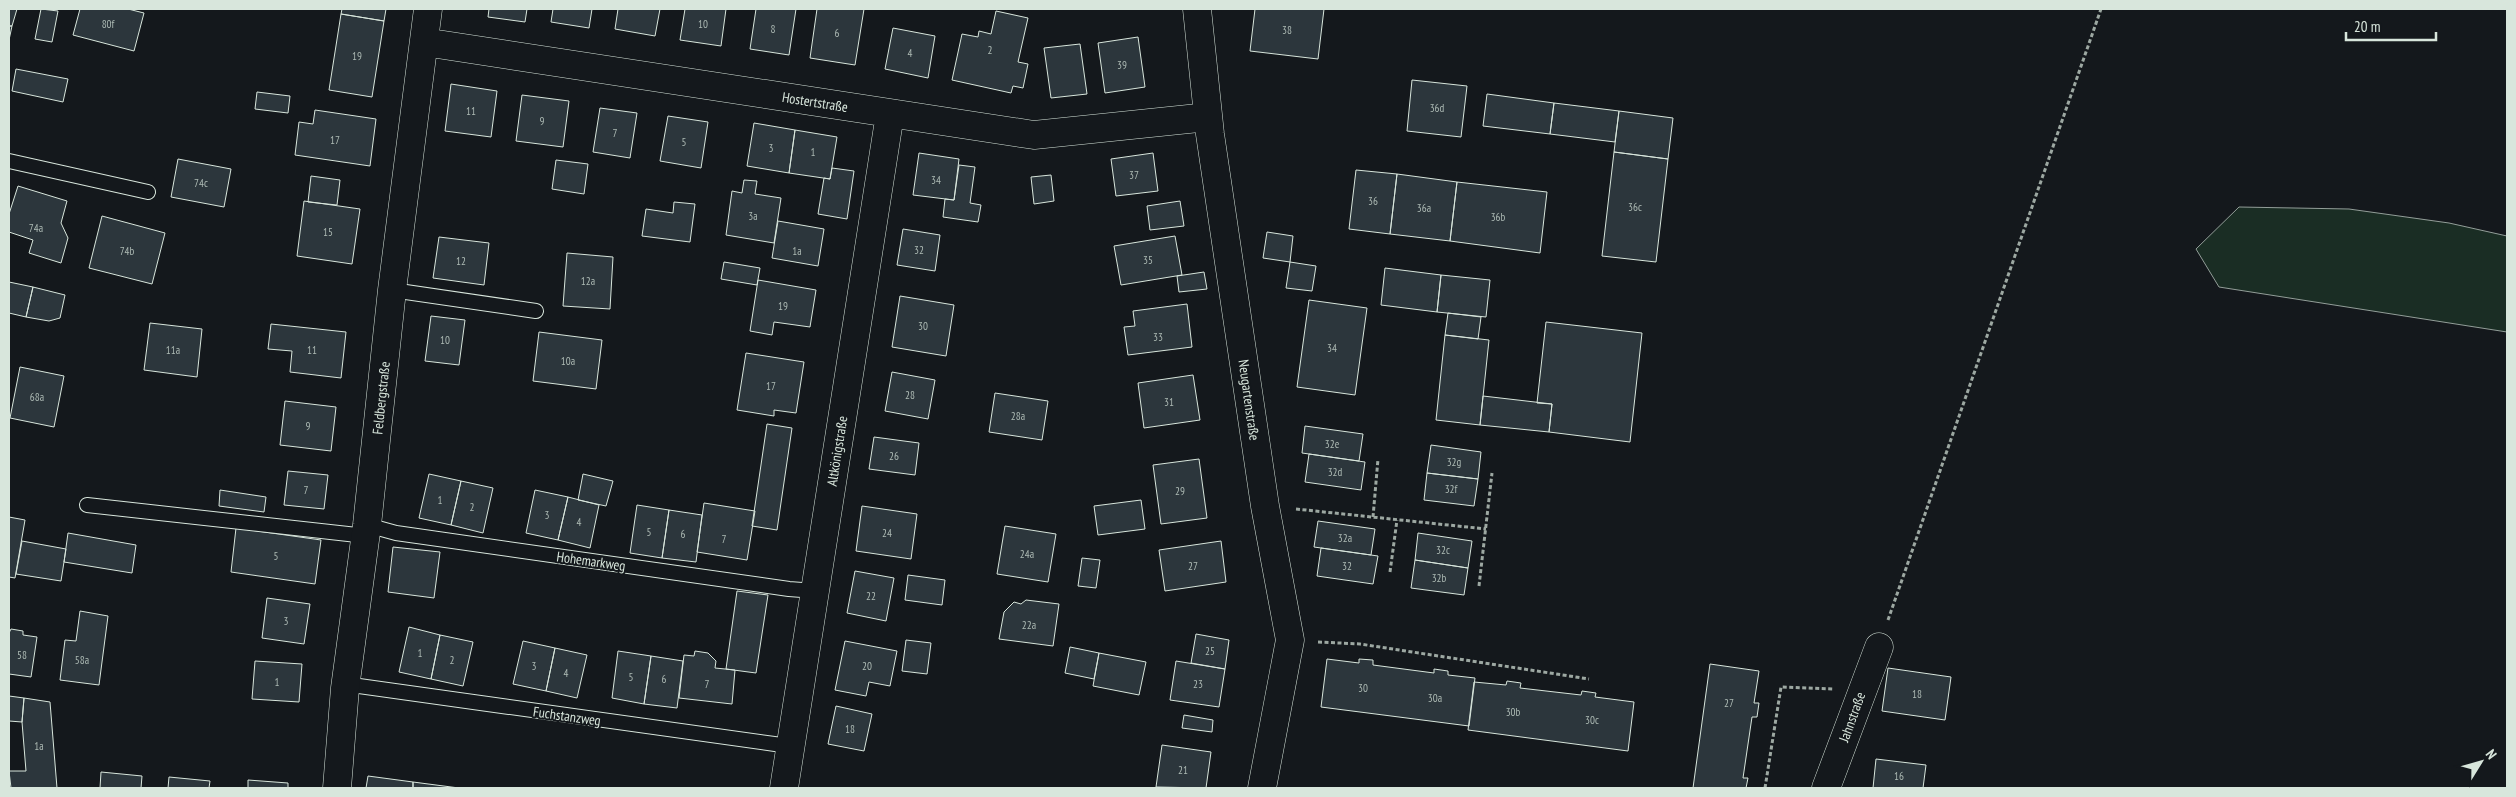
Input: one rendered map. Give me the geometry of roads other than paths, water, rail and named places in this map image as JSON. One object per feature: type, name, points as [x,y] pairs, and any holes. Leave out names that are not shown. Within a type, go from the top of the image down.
[{"type":"street","name":"Feldbergstraße","points":[[337,788],[345,688],[366,531],[392,290],[428,9]]},
{"type":"street","name":"Neugartenstraße","points":[[1197,9],[1208,117],[1265,506],[1290,640],[1262,788]]},
{"type":"street","name":"Hostertstraße","points":[[424,42],[1034,135],[1208,117]]},
{"type":"street","name":"Altkönigstraße","points":[[784,788],[789,746],[890,114]]},
{"type":"street","name":"Jahnstraße","points":[[1826,788],[1879,646]]},
{"type":"lane","points":[[9,160],[148,192]]},
{"type":"lane","points":[[392,290],[536,311]]},
{"type":"lane","name":"Hohemarkweg","points":[[87,505],[396,533],[789,589],[815,591]]},
{"type":"lane","name":"Fuchstanzweg","points":[[345,688],[359,686],[789,746]]}]
